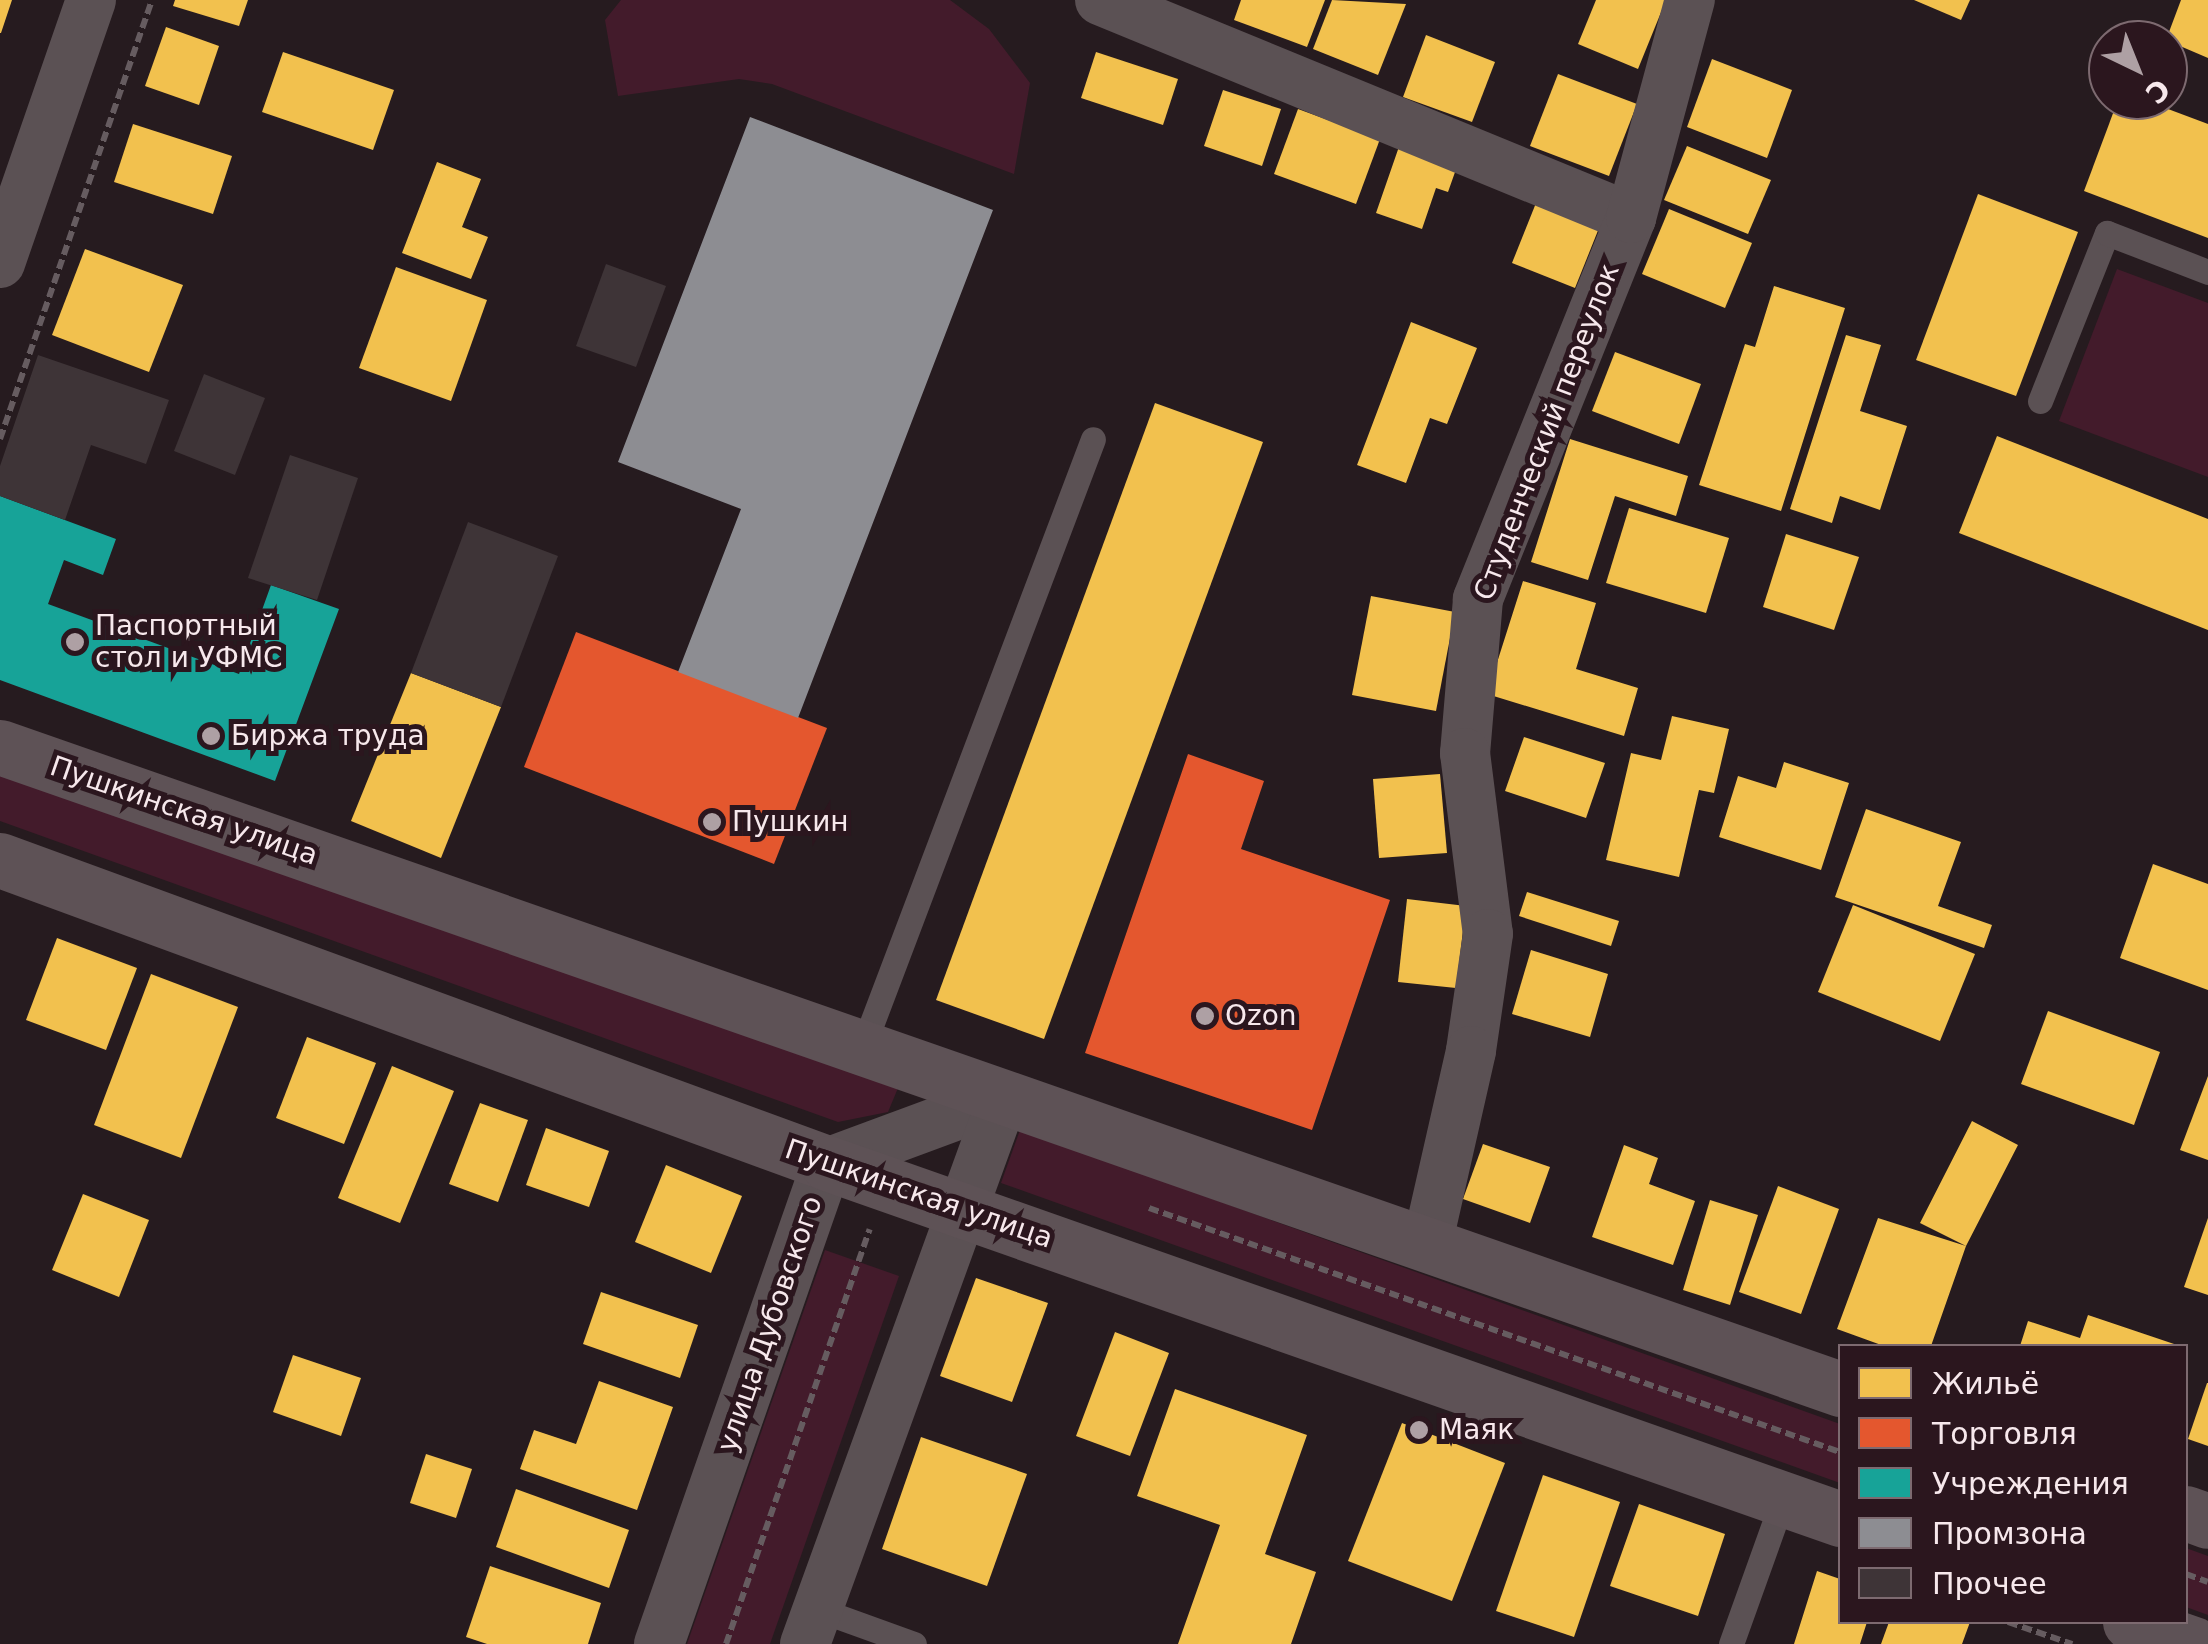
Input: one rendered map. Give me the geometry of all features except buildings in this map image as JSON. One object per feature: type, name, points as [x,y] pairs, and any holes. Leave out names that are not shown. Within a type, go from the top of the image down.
[{"type":"main road","name":"Пушкинская улица","points":[[0,747],[862,1049],[1428,1240],[1838,1388]]},
{"type":"main road","name":"Пушкинская улица","points":[[0,860],[827,1163],[1838,1518]]},
{"type":"main road","points":[[2136,1624],[2193,1644]]},
{"type":"street","points":[[0,263],[91,0]]},
{"type":"street","points":[[1100,0],[1631,218]]},
{"type":"street","name":"Студенческий переулок","points":[[1428,1240],[1471,1051],[1488,934],[1465,753],[1478,600],[1631,218],[1690,0]]},
{"type":"street","points":[[811,1627],[961,1207],[1004,1098]]},
{"type":"street","name":"улица Дубовского","points":[[659,1644],[827,1163],[1004,1098]]},
{"type":"lane","points":[[2040,401],[2106,233],[2208,272]]},
{"type":"lane","points":[[862,1049],[1093,439]]},
{"type":"lane","points":[[1731,1644],[1783,1499]]},
{"type":"lane","points":[[811,1627],[914,1644]]},
{"type":"path","points":[[0,440],[152,0]]},
{"type":"path","points":[[726,1644],[872,1222]]},
{"type":"path","points":[[2014,1624],[2072,1644]]},
{"type":"shaded area","points":[[621,0],[950,0],[989,29],[1030,83],[1014,174],[772,84],[739,79],[618,96],[605,20]]},
{"type":"shaded area","points":[[2117,269],[2208,303],[2208,477],[2059,421]]},
{"type":"shaded area","points":[[0,774],[898,1088],[888,1112],[838,1122],[0,821]]},
{"type":"shaded area","points":[[1020,1130],[1838,1423],[1838,1482],[1001,1183]]},
{"type":"shaded area","points":[[825,1250],[899,1276],[770,1644],[687,1644]]},
{"type":"shaded area","points":[[2188,1549],[2208,1556],[2208,1615],[2188,1608]]},
{"type":"place","name":"Паспортный стол и УФМС","points":[[75,642]]},
{"type":"place","name":"Биржа труда","points":[[211,736]]},
{"type":"place","name":"Пушкин","points":[[712,822]]},
{"type":"place","name":"Ozon","points":[[1205,1016]]},
{"type":"place","name":"Маяк","points":[[1419,1430]]}]
